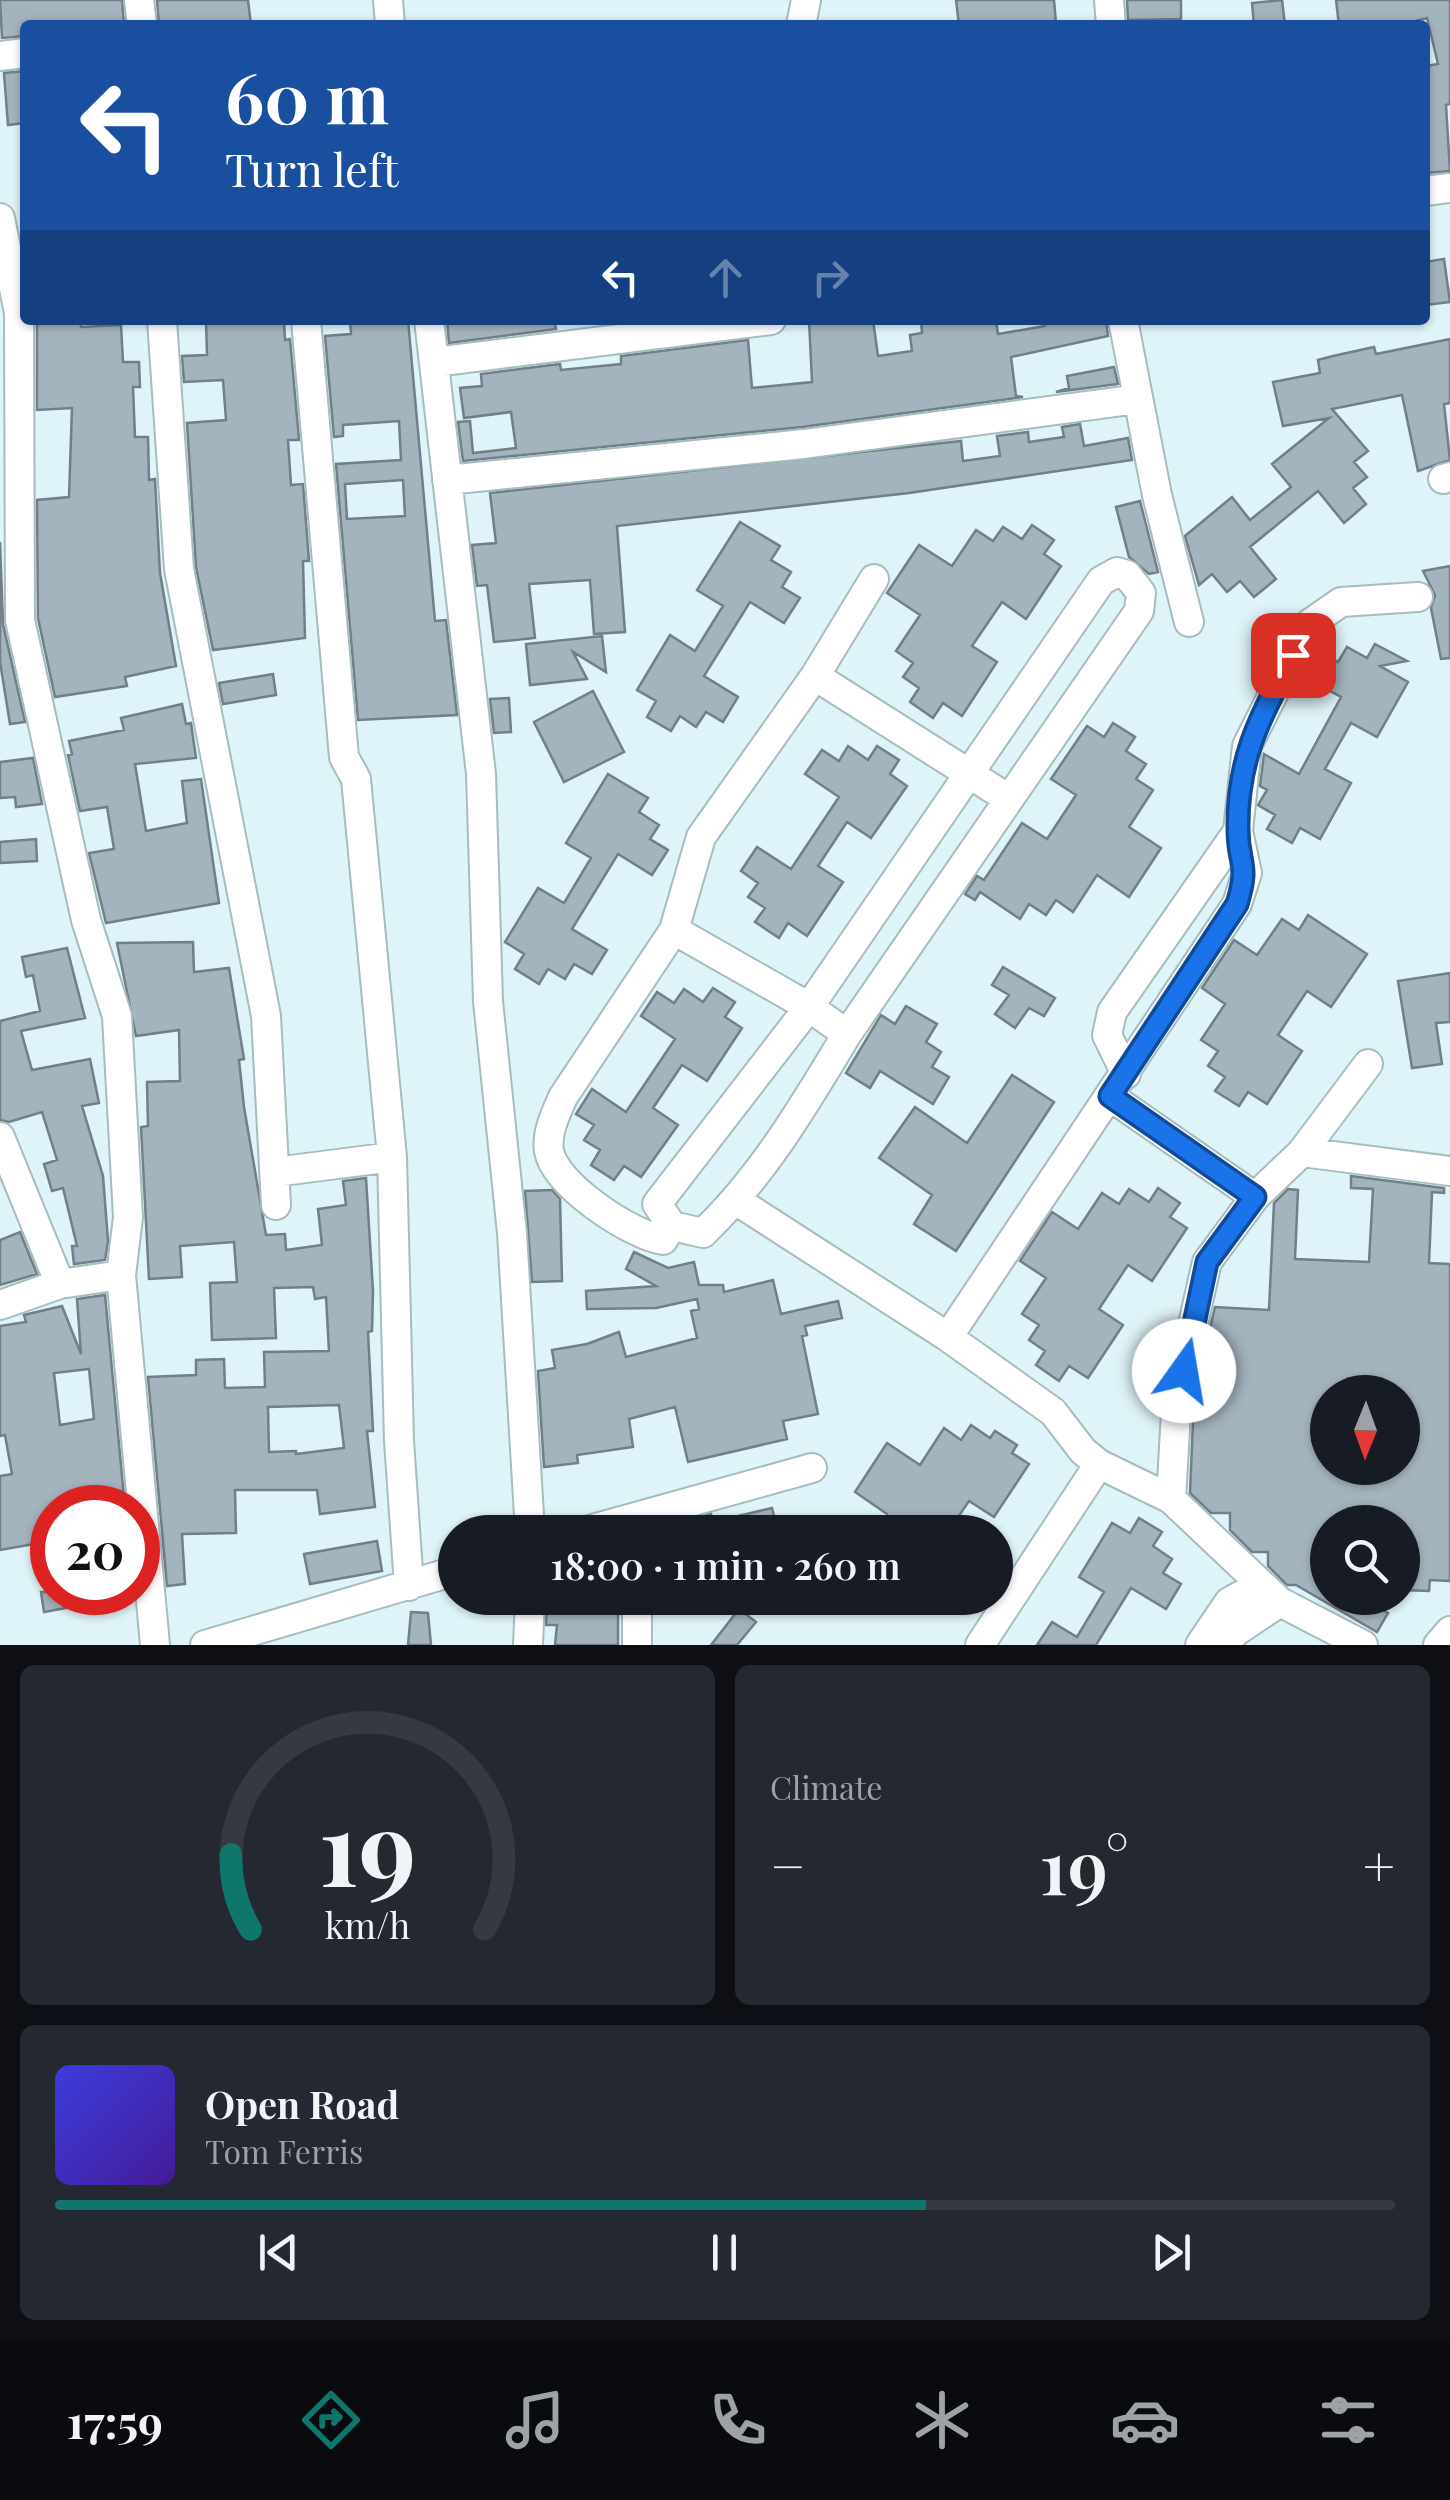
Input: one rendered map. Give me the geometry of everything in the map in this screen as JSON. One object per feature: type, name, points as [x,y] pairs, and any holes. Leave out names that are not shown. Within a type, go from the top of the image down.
[{"type":"street","points":[[0,215],[15,313],[20,620],[86,920],[117,1016],[128,1217],[121,1275],[156,1645]]},
{"type":"street","points":[[162,325],[179,569],[266,1016],[276,1204]]},
{"type":"street","points":[[306,325],[344,757],[356,779],[392,1157],[398,1440],[409,1586]]},
{"type":"street","points":[[429,325],[481,774],[488,1001],[512,1233],[529,1515]]},
{"type":"street","points":[[435,362],[731,325]]},
{"type":"street","points":[[1125,325],[1188,622]]},
{"type":"street","points":[[447,480],[804,444],[1138,398]]},
{"type":"street","points":[[1117,572],[1127,575],[1141,592],[1139,611],[847,1034],[737,1201],[703,1233],[672,1226],[657,1204],[809,1007],[970,772],[1101,581],[1117,572]]},
{"type":"street","points":[[672,1226],[663,1240],[642,1236],[561,1178],[549,1150],[552,1122],[563,1098],[674,930],[701,837],[815,676],[874,579]]},
{"type":"street","points":[[948,1336],[1237,904],[1247,872],[1238,831],[1247,746],[1308,624],[1341,602],[1418,598]]},
{"type":"street","points":[[815,676],[1008,799]]},
{"type":"street","points":[[1238,831],[1112,1012],[1108,1035],[1118,1085],[1255,1197]]},
{"type":"street","points":[[674,930],[809,1007],[847,1034]]},
{"type":"street","points":[[1171,1499],[1176,1395],[1207,1262],[1255,1197],[1302,1152],[1368,1064]]},
{"type":"street","points":[[0,1137],[60,1284]]},
{"type":"street","points":[[1302,1152],[1450,1171]]},
{"type":"street","points":[[274,1172],[392,1157]]},
{"type":"street","points":[[737,1201],[948,1336],[1053,1412],[1099,1464],[1171,1499],[1280,1602]]},
{"type":"street","points":[[0,1306],[60,1284],[121,1275]]},
{"type":"street","points":[[980,1645],[1099,1464]]},
{"type":"street","points":[[665,1515],[812,1468]]},
{"type":"street","points":[[205,1645],[438,1577]]},
{"type":"street","points":[[1200,1645],[1229,1602],[1247,1592],[1280,1602],[1363,1645]]},
{"type":"street","points":[[1226,1645],[1235,1632],[1280,1602]]},
{"type":"street","points":[[528,1645],[529,1615]]},
{"type":"street","points":[[637,1615],[637,1645]]},
{"type":"street","points":[[1438,1645],[1450,1631]]},
{"type":"building","points":[[0,0],[122,0],[124,20],[20,20],[20,36],[2,38]]},
{"type":"building","points":[[157,0],[248,0],[250,20],[159,20]]},
{"type":"building","points":[[956,0],[1054,0],[1056,20],[958,20]]},
{"type":"building","points":[[1127,0],[1181,0],[1181,19],[1128,20]]},
{"type":"building","points":[[1282,0],[1284,20],[1254,20],[1252,3]]},
{"type":"building","points":[[1336,0],[1450,0],[1450,104],[1446,105],[1450,171],[1430,173],[1430,65],[1438,64],[1430,20],[1338,20]]},
{"type":"building","points":[[20,71],[20,124],[8,125],[4,73]]},
{"type":"building","points":[[1444,259],[1450,302],[1430,304],[1430,261]]},
{"type":"building","points":[[37,325],[121,325],[123,362],[139,362],[140,387],[133,387],[135,437],[148,437],[149,480],[155,479],[160,573],[176,666],[125,677],[127,686],[55,697],[38,618],[37,500],[69,497],[72,408],[37,410]]},
{"type":"building","points":[[206,325],[284,325],[285,340],[290,339],[299,440],[288,440],[291,485],[303,484],[309,561],[303,561],[305,638],[213,650],[196,567],[187,423],[226,420],[223,380],[184,382],[182,356],[207,355]]},
{"type":"building","points":[[350,325],[408,325],[435,621],[446,620],[457,715],[358,720],[336,464],[401,460],[399,421],[343,425],[343,436],[334,437],[325,336],[351,334]],"holes":[[[403,480],[405,516],[347,519],[345,484]]]},
{"type":"building","points":[[447,325],[555,325],[556,329],[449,343]]},
{"type":"building","points":[[809,325],[874,325],[878,356],[912,351],[910,335],[922,333],[921,325],[997,325],[998,334],[1045,325],[1107,325],[1108,336],[1011,357],[1016,396],[1023,397],[802,427],[463,461],[458,422],[470,421],[473,453],[516,448],[511,412],[464,418],[460,388],[482,386],[481,374],[560,364],[561,370],[621,364],[621,356],[748,340],[752,388],[812,382]]},
{"type":"building","points":[[1450,339],[1450,403],[1444,404],[1450,460],[1418,471],[1402,395],[1332,409],[1368,451],[1354,462],[1367,477],[1353,488],[1366,504],[1344,523],[1318,491],[1250,547],[1276,579],[1254,597],[1240,581],[1227,592],[1212,574],[1199,585],[1185,536],[1232,497],[1250,520],[1291,487],[1272,464],[1329,418],[1283,426],[1273,382],[1320,373],[1318,360],[1333,356],[1374,347],[1376,354]]},
{"type":"building","points":[[1114,367],[1118,384],[1056,392],[1069,388],[1067,376]]},
{"type":"building","points":[[1080,424],[1084,446],[1128,438],[1132,460],[909,493],[617,526],[625,632],[594,634],[590,580],[529,584],[535,638],[494,642],[487,585],[477,586],[472,545],[496,543],[490,493],[961,441],[963,461],[1000,456],[997,436],[1028,432],[1029,442],[1064,437],[1062,427]]},
{"type":"building","points":[[1140,501],[1158,572],[1149,574],[1129,557],[1116,507]]},
{"type":"building","points":[[740,522],[780,546],[771,560],[791,572],[782,587],[800,598],[784,623],[750,602],[704,676],[738,697],[723,722],[706,712],[696,727],[680,716],[671,731],[647,717],[656,701],[637,690],[670,635],[695,651],[723,606],[697,590]]},
{"type":"building","points":[[1032,525],[1054,540],[1044,554],[1061,566],[1026,619],[1002,602],[972,646],[997,662],[962,716],[943,703],[933,718],[910,702],[919,688],[903,677],[913,663],[896,651],[920,615],[887,593],[919,545],[952,566],[976,530],[993,541],[1003,527],[1022,539]]},
{"type":"building","points":[[0,542],[3,624],[25,722],[10,724],[0,662]]},
{"type":"building","points":[[1450,566],[1450,658],[1441,659],[1431,608],[1435,595],[1423,571]]},
{"type":"building","points":[[602,636],[606,672],[573,652],[587,679],[530,685],[526,644]]},
{"type":"building","points":[[1375,644],[1407,661],[1380,666],[1408,682],[1377,737],[1351,723],[1325,769],[1351,783],[1320,839],[1300,828],[1292,843],[1267,829],[1275,815],[1258,805],[1267,790],[1260,786],[1264,754],[1299,774],[1341,697],[1306,678],[1320,652],[1338,662],[1347,647],[1367,658]]},
{"type":"building","points":[[273,674],[276,695],[223,704],[219,683]]},
{"type":"building","points":[[593,691],[624,752],[564,782],[534,722]]},
{"type":"building","points":[[509,698],[511,732],[494,733],[490,699]]},
{"type":"building","points":[[182,704],[186,724],[191,723],[196,758],[135,764],[146,831],[187,823],[182,781],[201,779],[219,903],[106,923],[89,853],[114,849],[107,807],[80,811],[68,755],[72,754],[69,741],[124,730],[121,718]]},
{"type":"building","points":[[1113,723],[1135,737],[1126,751],[1146,764],[1136,779],[1153,790],[1129,827],[1161,848],[1129,897],[1097,875],[1073,912],[1056,900],[1046,915],[1029,904],[1020,919],[980,892],[975,900],[965,894],[977,876],[984,880],[1022,823],[1047,839],[1076,795],[1051,779],[1087,726],[1104,737]]},
{"type":"building","points":[[848,746],[868,760],[877,746],[899,760],[890,774],[907,786],[871,838],[847,822],[818,866],[843,882],[807,936],[788,923],[779,938],[755,922],[765,908],[748,897],[758,883],[741,871],[757,847],[791,869],[839,797],[805,774],[822,750],[839,761]]},
{"type":"building","points":[[33,758],[42,804],[16,807],[15,797],[0,798],[0,762]]},
{"type":"building","points":[[608,774],[648,798],[639,812],[659,825],[650,839],[668,850],[652,875],[618,854],[572,929],[607,950],[592,974],[574,964],[565,979],[548,969],[539,984],[515,969],[524,954],[505,942],[538,888],[564,903],[591,858],[566,843]]},
{"type":"building","points":[[36,839],[37,861],[0,863],[0,842]]},
{"type":"building","points":[[1308,915],[1367,954],[1331,1007],[1307,991],[1278,1035],[1302,1051],[1267,1104],[1248,1092],[1239,1106],[1215,1091],[1225,1077],[1208,1066],[1218,1051],[1201,1040],[1225,1004],[1202,988],[1234,940],[1257,955],[1282,919],[1299,930]]},
{"type":"building","points":[[193,942],[194,972],[229,968],[244,1059],[239,1060],[244,1107],[266,1235],[285,1234],[286,1250],[322,1245],[318,1209],[346,1205],[343,1181],[366,1178],[373,1291],[372,1331],[368,1332],[373,1431],[367,1431],[375,1507],[320,1514],[317,1490],[235,1490],[236,1533],[182,1534],[185,1584],[167,1586],[148,1377],[196,1375],[196,1360],[224,1359],[225,1388],[265,1387],[264,1352],[329,1351],[326,1297],[315,1299],[313,1287],[274,1288],[276,1338],[212,1340],[210,1283],[237,1282],[234,1242],[180,1246],[182,1277],[149,1279],[141,1127],[148,1126],[147,1082],[180,1081],[179,1030],[136,1036],[117,943]],"holes":[[[339,1405],[344,1448],[296,1454],[269,1452],[268,1407]]]},
{"type":"building","points":[[67,948],[85,1018],[21,1031],[32,1070],[90,1059],[99,1103],[82,1106],[103,1176],[108,1241],[105,1260],[74,1264],[72,1246],[77,1246],[63,1188],[52,1191],[44,1164],[57,1160],[42,1112],[9,1122],[0,1120],[0,1021],[40,1011],[33,975],[26,977],[22,957]]},
{"type":"building","points":[[1003,967],[1055,998],[1044,1016],[1029,1008],[1015,1028],[995,1014],[1009,995],[992,985]]},
{"type":"building","points":[[1450,973],[1450,1022],[1436,1023],[1442,1064],[1412,1068],[1398,981]]},
{"type":"building","points":[[713,988],[735,1002],[725,1017],[742,1028],[707,1081],[682,1065],[653,1108],[678,1125],[641,1177],[624,1166],[614,1180],[591,1165],[600,1150],[584,1140],[594,1125],[576,1114],[592,1089],[626,1112],[675,1039],[641,1016],[657,992],[674,1003],[684,989],[703,1002]]},
{"type":"building","points":[[906,1006],[937,1024],[926,1042],[941,1052],[932,1067],[949,1077],[933,1104],[880,1071],[870,1088],[846,1073],[881,1015],[895,1024]]},
{"type":"building","points":[[1012,1075],[1054,1102],[956,1251],[914,1224],[932,1195],[879,1158],[915,1107],[967,1143]]},
{"type":"building","points":[[1351,1176],[1444,1188],[1444,1193],[1432,1192],[1429,1263],[1450,1264],[1450,1581],[1430,1580],[1429,1591],[1420,1591],[1420,1505],[1310,1505],[1310,1593],[1287,1585],[1268,1566],[1268,1552],[1252,1552],[1230,1530],[1230,1513],[1211,1513],[1190,1493],[1194,1397],[1215,1307],[1269,1310],[1274,1203],[1288,1189],[1298,1190],[1295,1259],[1369,1262],[1373,1189],[1351,1188]]},
{"type":"building","points":[[1158,1188],[1180,1203],[1170,1217],[1187,1228],[1152,1281],[1128,1265],[1099,1309],[1123,1325],[1088,1378],[1069,1366],[1059,1381],[1036,1365],[1045,1351],[1029,1340],[1039,1325],[1022,1314],[1046,1278],[1020,1261],[1052,1212],[1078,1229],[1102,1193],[1119,1204],[1129,1189],[1149,1202]]},
{"type":"building","points":[[552,1190],[560,1199],[562,1281],[532,1282],[525,1191]]},
{"type":"building","points":[[20,1232],[37,1274],[0,1285],[0,1240]]},
{"type":"building","points":[[634,1252],[668,1268],[694,1262],[699,1285],[723,1285],[724,1292],[773,1280],[781,1314],[838,1301],[842,1318],[805,1326],[807,1335],[802,1336],[818,1414],[783,1421],[787,1439],[688,1462],[675,1407],[629,1419],[633,1447],[577,1455],[578,1463],[544,1467],[538,1371],[555,1368],[552,1350],[587,1344],[619,1332],[626,1357],[697,1338],[691,1311],[699,1309],[697,1299],[656,1308],[587,1309],[586,1291],[656,1286],[626,1269]]},
{"type":"building","points":[[105,1295],[123,1485],[30,1485],[30,1545],[0,1550],[0,1476],[12,1474],[5,1435],[0,1436],[0,1326],[26,1322],[24,1315],[62,1306],[81,1354],[77,1299]],"holes":[[[89,1369],[94,1419],[60,1425],[54,1373]]]},
{"type":"building","points":[[971,1425],[990,1438],[995,1431],[1017,1445],[1012,1453],[1029,1464],[995,1515],[969,1501],[960,1515],[886,1515],[855,1492],[887,1443],[920,1465],[944,1428],[961,1440]]},
{"type":"building","points":[[772,1508],[774,1515],[742,1515]]},
{"type":"building","points":[[1139,1518],[1162,1532],[1153,1546],[1172,1559],[1163,1573],[1181,1584],[1166,1609],[1131,1588],[1096,1645],[1037,1645],[1052,1622],[1077,1637],[1104,1592],[1079,1577],[1112,1523],[1130,1533]]},
{"type":"building","points":[[377,1541],[382,1571],[310,1584],[304,1554]]},
{"type":"building","points":[[411,1612],[428,1613],[431,1645],[408,1645]]},
{"type":"building","points":[[546,1615],[618,1615],[618,1645],[555,1645],[557,1625],[546,1625]]},
{"type":"building","points":[[734,1615],[747,1615],[756,1622],[737,1645],[711,1645]]},
{"type":"building","points":[[1348,1615],[1387,1615],[1377,1632]]},
{"type":"route","points":[[1184,1371],[1207,1262],[1255,1197],[1110,1096],[1237,904],[1247,872],[1238,831],[1247,746],[1293,655]]}]
